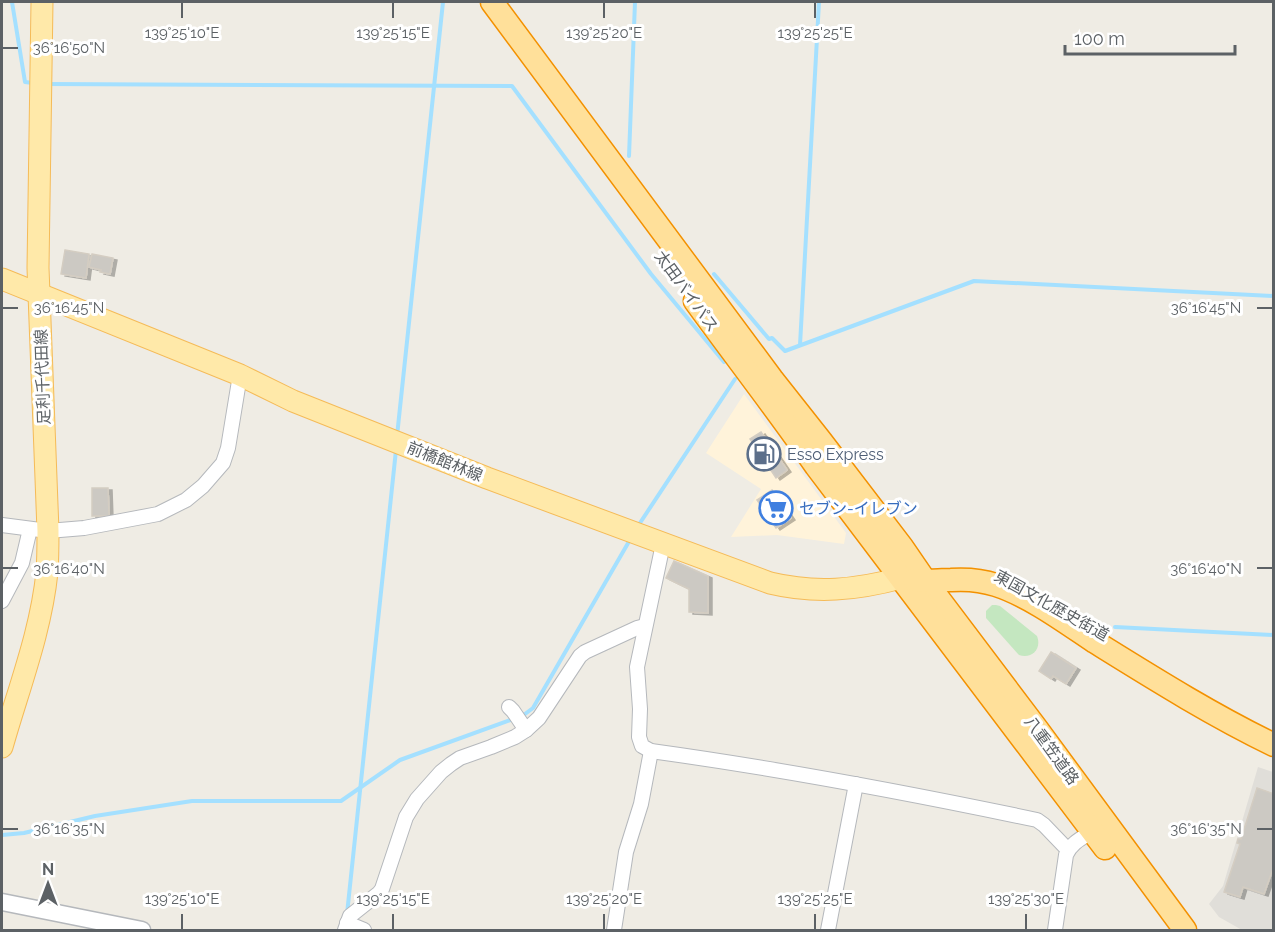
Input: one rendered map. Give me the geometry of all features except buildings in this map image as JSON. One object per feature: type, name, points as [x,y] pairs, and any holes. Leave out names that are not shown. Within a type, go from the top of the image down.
[{"type":"highway","name":"太田バイパス","points":[[476,2],[816,466],[915,577]]},
{"type":"highway","name":"太田バイパス","points":[[492,2],[772,379],[902,547],[915,577]]},
{"type":"highway","name":"東国文化歴史街道","points":[[915,577],[939,567],[957,566],[1000,574],[1025,586],[1235,710],[1274,730]]},
{"type":"highway","name":"東国文化歴史街道","points":[[915,577],[982,581],[998,585],[1039,606],[1169,688],[1274,745]]},
{"type":"highway","name":"八重笠道路","points":[[915,577],[1093,831],[1167,930]]},
{"type":"highway","name":"八重笠道路","points":[[915,577],[1037,729],[1185,930]]},
{"type":"main road","name":"足利千代田線","points":[[2,747],[32,645],[47,573],[39,530],[38,191],[42,2]]},
{"type":"main road","name":"前橋館林線","points":[[2,279],[240,375],[293,401],[487,478],[770,583],[790,588],[822,591],[915,577]]},
{"type":"street","points":[[2,525],[39,530],[84,528],[158,514],[186,500],[223,463],[228,448],[240,375]]},
{"type":"street","points":[[2,601],[39,530]]},
{"type":"street","points":[[663,544],[637,668],[639,737],[642,746],[651,751],[856,784],[1037,820],[1068,850]]},
{"type":"street","points":[[364,930],[346,927],[350,916],[382,889],[406,817],[411,807],[431,783],[460,758],[515,737],[517,717],[539,717],[585,652],[645,626]]},
{"type":"street","points":[[614,930],[626,852],[641,804],[651,751]]},
{"type":"street","points":[[828,930],[856,784]]},
{"type":"street","points":[[1055,930],[1068,850],[1075,842],[1093,831]]},
{"type":"street","points":[[2,902],[142,930]]},
{"type":"shaded area","points":[[744,394],[846,533],[844,544],[777,535],[731,537],[761,489],[706,453]]},
{"type":"shaded area","points":[[1258,767],[1273,772],[1273,930],[1242,930],[1219,917],[1209,904],[1223,886]]},
{"type":"green space","points":[[992,605],[1000,606],[1037,636],[1038,645],[1035,652],[1028,656],[1019,655],[986,618],[986,611]]},
{"type":"waterway","points":[[12,2],[25,82],[33,83]]},
{"type":"waterway","points":[[397,436],[443,2]]},
{"type":"waterway","points":[[629,156],[635,2]]},
{"type":"waterway","points":[[800,345],[819,2]]},
{"type":"waterway","points":[[46,84],[512,86],[651,274],[724,362]]},
{"type":"waterway","points":[[714,274],[769,339],[772,338],[785,351],[974,281],[1274,296]]},
{"type":"waterway","points":[[638,526],[735,379]]},
{"type":"waterway","points":[[347,914],[396,450]]},
{"type":"waterway","points":[[520,716],[533,708],[631,538]]},
{"type":"waterway","points":[[1115,627],[1274,635]]},
{"type":"waterway","points":[[2,835],[24,833],[95,816],[192,801],[341,801],[400,760],[513,719]]},
{"type":"place","name":"Esso Express","points":[[764,454]]},
{"type":"place","name":"セブン-イレブン","points":[[776,508]]}]
